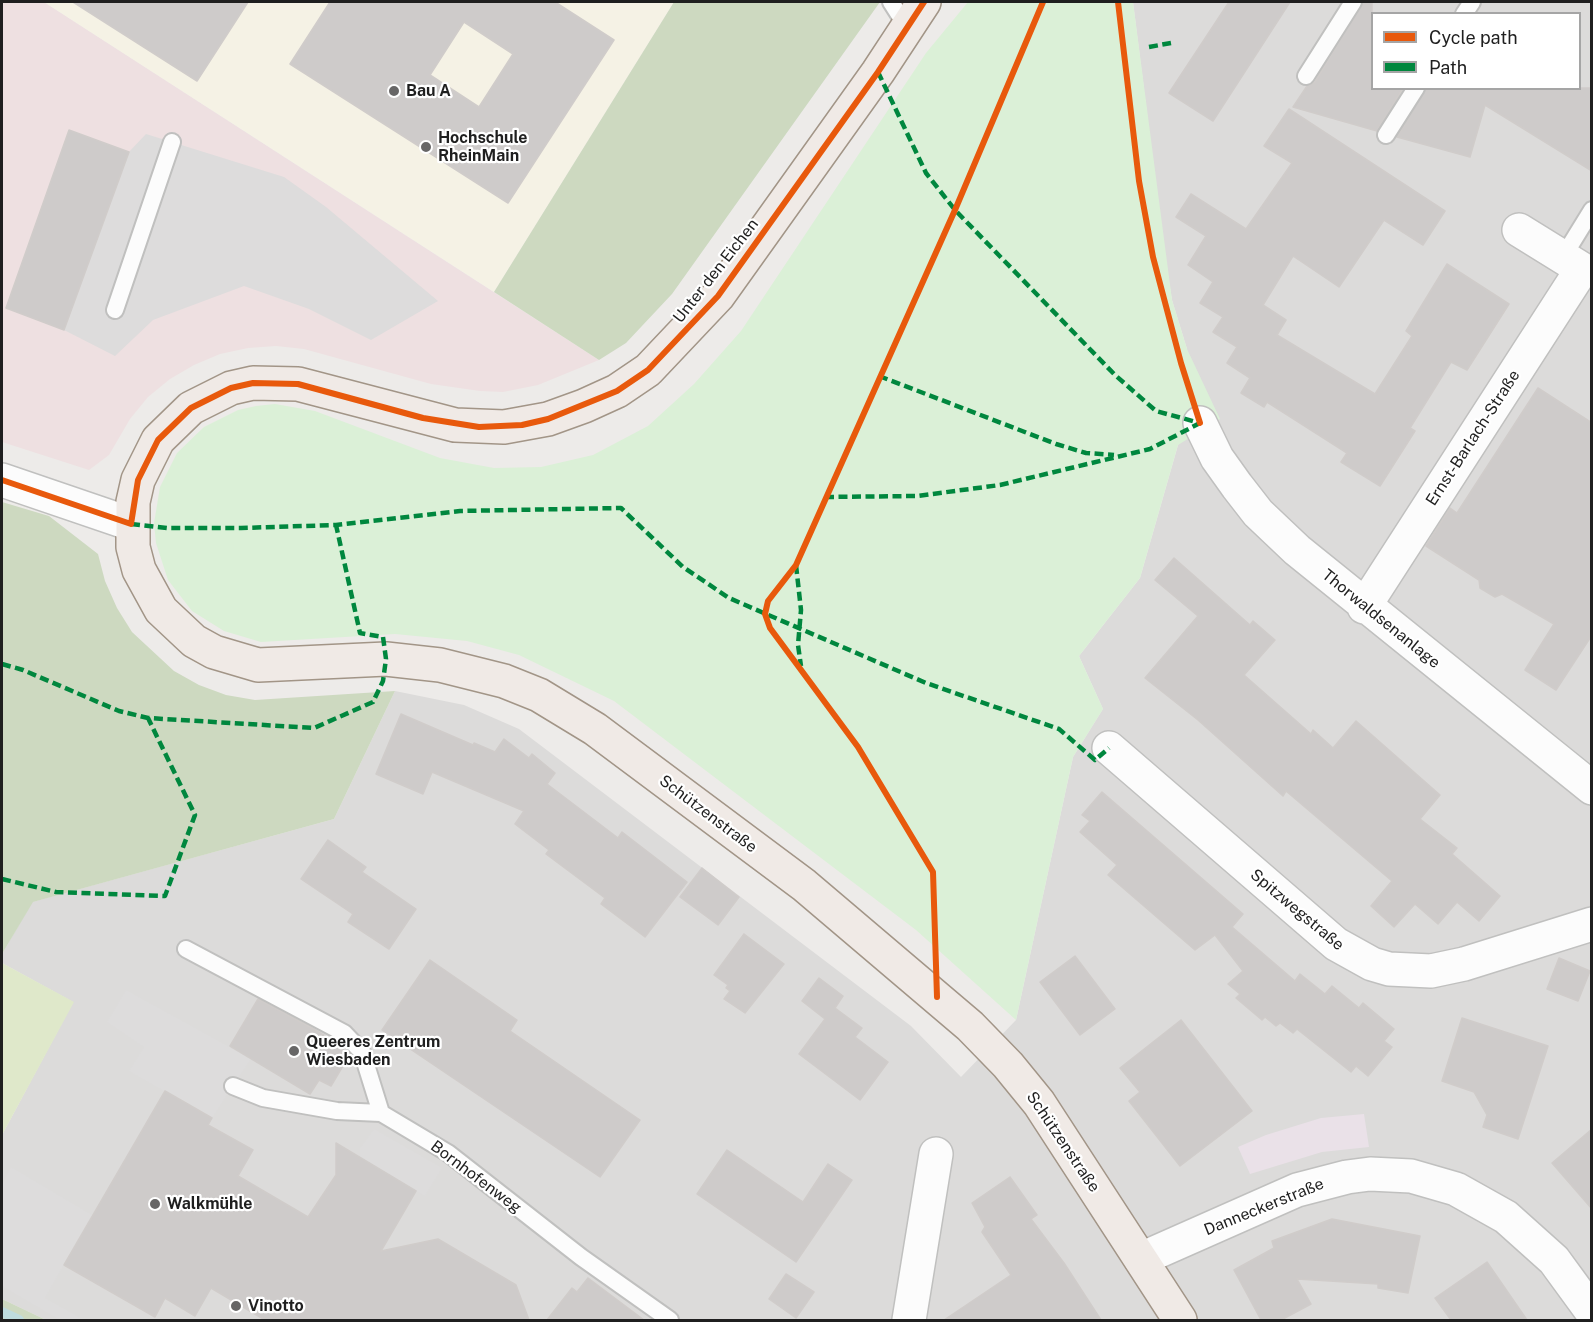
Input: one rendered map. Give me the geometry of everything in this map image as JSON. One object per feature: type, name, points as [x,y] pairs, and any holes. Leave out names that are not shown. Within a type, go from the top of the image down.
[{"type":"main road","name":"Unter den Eichen","points":[[131,524],[138,480],[158,440],[191,408],[231,388],[253,383],[298,384],[423,418],[479,427],[522,425],[548,419],[616,391],[648,370],[718,296],[871,81],[908,10]]},
{"type":"main road","name":"Schützenstraße","points":[[131,524],[139,570],[161,610],[194,641],[214,652],[258,665],[386,659],[441,665],[504,681],[538,695],[595,729],[804,885],[970,1026],[1008,1065],[1039,1103],[1180,1320]]},
{"type":"street","points":[[1519,230],[1579,267]]},
{"type":"street","name":"Ernst-Barlach-Straße","points":[[1364,607],[1579,267]]},
{"type":"street","name":"Thorwaldsenanlage","points":[[1200,423],[1217,458],[1258,513],[1297,550],[1364,607],[1592,788]]},
{"type":"street","points":[[2,480],[131,524]]},
{"type":"street","name":"Spitzwegstraße","points":[[1109,748],[1336,944],[1372,964],[1389,969],[1417,971],[1455,966],[1592,924]]},
{"type":"street","points":[[909,1320],[936,1154]]},
{"type":"street","name":"Danneckerstraße","points":[[1141,1259],[1297,1190],[1358,1176],[1411,1176],[1456,1189],[1506,1217],[1554,1260],[1592,1312]]},
{"type":"lane","points":[[1306,76],[1353,2]]},
{"type":"lane","points":[[1386,135],[1415,90]]},
{"type":"lane","points":[[115,310],[172,142]]},
{"type":"lane","points":[[1579,267],[1592,210]]},
{"type":"lane","points":[[186,949],[344,1033],[362,1052],[381,1113],[337,1111],[263,1098],[233,1086]]},
{"type":"lane","name":"Bornhofenweg","points":[[381,1113],[448,1153],[581,1257],[670,1320]]},
{"type":"shaded area","points":[[2,2],[44,2],[599,360],[538,385],[503,392],[431,384],[304,349],[276,346],[248,348],[220,354],[170,379],[148,397],[130,419],[109,455],[89,470],[2,442]]},
{"type":"shaded area","name":"Hochschule RheinMain","points":[[44,2],[674,2],[494,292]]},
{"type":"shaded area","points":[[1133,2],[1591,2],[1591,1320],[46,1320],[2,1299],[2,1135],[73,1002],[2,963],[2,954],[32,902],[334,819],[395,691],[464,705],[519,729],[911,1026],[961,1077],[1016,1020],[1073,757],[1103,709],[1079,656],[1140,578],[1178,445],[1187,349],[1172,300]]},
{"type":"shaded area","points":[[146,134],[284,177],[326,207],[438,301],[371,340],[309,309],[244,286],[153,320],[115,356],[64,330],[129,152]]},
{"type":"shaded area","points":[[126,990],[251,1059],[212,1118],[129,1071],[144,1047],[107,1022]]},
{"type":"shaded area","points":[[1364,1114],[1369,1147],[1322,1152],[1250,1174],[1238,1147],[1266,1135],[1321,1118]]},
{"type":"shaded area","points":[[374,1129],[442,1168],[425,1196],[360,1157],[360,1148]]},
{"type":"shaded area","points":[[11,1167],[92,1215],[45,1298],[84,1320],[60,1320],[2,1286],[2,1185]]},
{"type":"green space","points":[[674,2],[880,2],[672,294],[626,343],[599,360],[494,292]]},
{"type":"green space","points":[[968,2],[1133,2],[1172,300],[1187,349],[1220,419],[1178,445],[1140,578],[1079,656],[1103,709],[1073,757],[1016,1020],[916,930],[614,701],[519,655],[467,641],[395,634],[261,642],[224,631],[192,611],[168,580],[156,543],[154,523],[160,487],[177,453],[204,427],[238,410],[256,406],[275,404],[315,411],[440,458],[494,468],[541,467],[593,455],[648,426],[694,384],[741,331],[926,53]]},
{"type":"green space","points":[[2,502],[49,516],[98,554],[105,581],[117,608],[132,632],[174,671],[199,685],[226,695],[255,700],[395,691],[334,819],[33,902],[2,954]]},
{"type":"green space","points":[[2,963],[74,1002],[2,1135]]},
{"type":"green space","points":[[2,1299],[46,1320],[2,1320]]},
{"type":"building","points":[[73,2],[248,2],[197,81]]},
{"type":"building","name":"Bau A","points":[[330,2],[555,2],[614,40],[508,203],[290,64]],"holes":[[[464,22],[513,54],[479,107],[430,75]]]},
{"type":"building","points":[[1229,2],[1290,2],[1213,121],[1169,93]]},
{"type":"building","points":[[1363,2],[1372,2],[1371,90],[1402,90],[1377,131],[1293,107],[1307,86],[1315,82]]},
{"type":"building","points":[[1581,88],[1592,88],[1592,171],[1485,105],[1470,157],[1397,137],[1425,90],[1581,90]]},
{"type":"building","points":[[1289,109],[1445,211],[1423,245],[1384,220],[1339,287],[1293,256],[1263,305],[1286,320],[1277,335],[1375,394],[1412,336],[1406,331],[1447,264],[1509,304],[1467,370],[1451,362],[1410,428],[1415,431],[1380,486],[1341,462],[1347,453],[1267,402],[1264,407],[1241,393],[1250,378],[1227,363],[1237,347],[1213,332],[1223,317],[1200,303],[1213,282],[1188,265],[1206,236],[1176,217],[1191,194],[1246,229],[1292,163],[1264,146]]},
{"type":"building","points":[[69,130],[129,152],[64,330],[6,308]]},
{"type":"building","points":[[1538,388],[1592,423],[1592,635],[1556,690],[1525,670],[1554,624],[1502,594],[1495,597],[1480,588],[1479,580],[1426,546],[1450,508],[1457,513]]},
{"type":"building","points":[[1174,558],[1250,625],[1253,621],[1275,640],[1244,675],[1311,734],[1313,730],[1333,748],[1356,721],[1440,795],[1420,819],[1457,848],[1452,854],[1500,896],[1479,921],[1457,902],[1438,924],[1415,904],[1394,927],[1371,906],[1392,881],[1286,791],[1283,796],[1198,720],[1145,678],[1198,616],[1155,580]]},
{"type":"building","points":[[401,714],[495,752],[504,739],[529,758],[532,754],[555,773],[547,784],[618,838],[622,832],[687,882],[645,937],[601,904],[605,898],[546,854],[549,850],[515,824],[524,811],[432,772],[423,794],[376,774]]},
{"type":"building","points":[[1102,792],[1243,914],[1232,927],[1295,981],[1300,974],[1325,994],[1332,986],[1359,1008],[1363,1003],[1394,1029],[1384,1041],[1392,1047],[1368,1076],[1356,1066],[1351,1072],[1297,1029],[1293,1033],[1280,1023],[1276,1026],[1265,1017],[1262,1020],[1236,998],[1240,994],[1228,984],[1243,971],[1215,935],[1195,950],[1108,875],[1117,865],[1080,832],[1090,821],[1082,815]]},
{"type":"building","points":[[328,840],[366,867],[362,872],[416,909],[389,949],[348,922],[353,914],[301,879]]},
{"type":"building","points":[[702,868],[739,897],[718,925],[680,897]]},
{"type":"building","points":[[744,934],[784,964],[745,1013],[724,999],[730,991],[726,988],[728,985],[714,975]]},
{"type":"building","points":[[1075,956],[1115,1009],[1080,1035],[1040,982]]},
{"type":"building","points":[[1559,958],[1590,971],[1578,1001],[1547,989]]},
{"type":"building","points":[[430,960],[517,1020],[510,1031],[640,1120],[600,1177],[382,1030]]},
{"type":"building","points":[[819,978],[843,996],[835,1008],[862,1028],[855,1037],[888,1062],[860,1100],[799,1054],[825,1019],[802,1001]]},
{"type":"building","points":[[258,999],[312,1028],[342,1046],[350,1054],[331,1086],[319,1080],[310,1094],[230,1046]]},
{"type":"building","points":[[1462,1018],[1548,1046],[1518,1139],[1483,1127],[1487,1115],[1474,1092],[1442,1081]]},
{"type":"building","points":[[1181,1020],[1252,1111],[1180,1166],[1129,1101],[1140,1092],[1120,1068]]},
{"type":"building","points":[[165,1091],[212,1118],[208,1125],[253,1150],[238,1176],[308,1217],[336,1175],[336,1143],[416,1191],[381,1251],[438,1239],[516,1285],[529,1320],[265,1320],[211,1288],[195,1316],[165,1298],[155,1317],[64,1265]]},
{"type":"building","points":[[1592,1129],[1592,1209],[1552,1163]]},
{"type":"building","points":[[727,1150],[803,1202],[828,1164],[852,1180],[796,1262],[697,1194]]},
{"type":"building","points":[[1010,1177],[1037,1215],[1031,1219],[1064,1263],[1101,1320],[944,1320],[1011,1275],[982,1232],[985,1227],[972,1203]]},
{"type":"building","points":[[1332,1219],[1420,1236],[1408,1293],[1378,1288],[1378,1284],[1297,1279],[1311,1304],[1281,1320],[1261,1320],[1234,1270],[1274,1248],[1272,1241]]},
{"type":"building","points":[[1487,1262],[1527,1320],[1451,1320],[1435,1298]]},
{"type":"building","points":[[786,1274],[814,1292],[796,1318],[769,1299]]},
{"type":"building","points":[[588,1278],[644,1320],[547,1320],[572,1288],[577,1292]]},
{"type":"waterway","points":[[2,1312],[19,1320]]},
{"type":"marked path","points":[[1149,47],[1171,43]]},
{"type":"marked path","points":[[878,72],[926,173],[955,210],[1115,375],[1156,411],[1200,423]]},
{"type":"marked path","points":[[879,376],[1056,444],[1086,453],[1114,455]]},
{"type":"marked path","points":[[825,497],[917,496],[1000,485],[1150,449],[1200,423]]},
{"type":"marked path","points":[[131,524],[167,528],[336,525],[460,511],[621,508],[683,567],[729,598],[926,683],[1059,729],[1095,760],[1109,748]]},
{"type":"marked path","points":[[2,664],[23,670],[119,711],[148,718],[314,728],[373,702],[383,681],[386,659],[383,637],[360,633],[336,525]]},
{"type":"marked path","points":[[796,565],[801,610],[798,645],[801,666]]},
{"type":"marked path","points":[[2,879],[56,892],[165,896],[195,815],[148,718]]},
{"type":"cycle path","points":[[2,480],[131,524],[138,480],[158,440],[191,408],[231,388],[253,383],[298,384],[423,418],[479,427],[522,425],[548,419],[617,391],[648,370],[718,296],[878,72],[924,2]]},
{"type":"cycle path","points":[[937,997],[933,872],[858,747],[770,628],[765,614],[768,601],[796,565],[955,210],[1043,2]]},
{"type":"cycle path","points":[[1118,2],[1139,181],[1153,257],[1181,363],[1200,423]]},
{"type":"place","name":"Bau A","points":[[394,91]]},
{"type":"place","name":"Hochschule RheinMain","points":[[426,147]]},
{"type":"place","name":"Queeres Zentrum Wiesbaden","points":[[294,1051]]},
{"type":"place","name":"Walkmühle","points":[[155,1204]]},
{"type":"place","name":"Vinotto","points":[[236,1306]]}]
